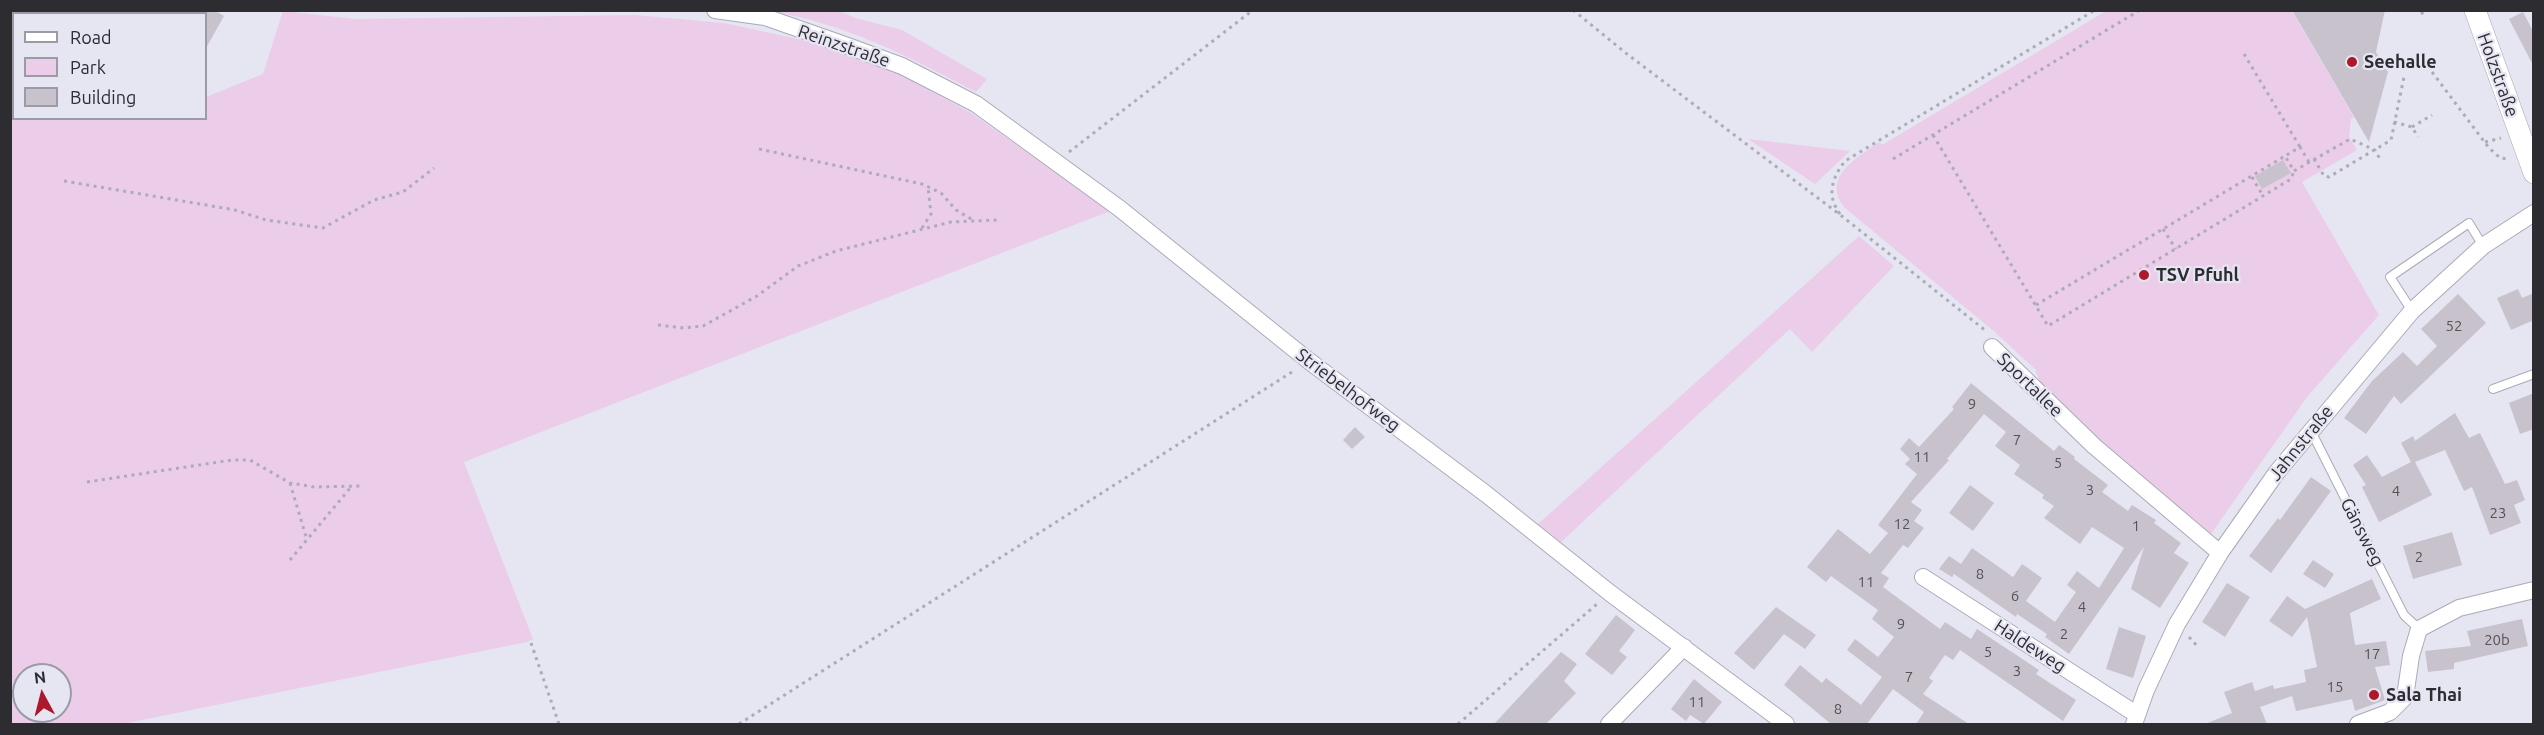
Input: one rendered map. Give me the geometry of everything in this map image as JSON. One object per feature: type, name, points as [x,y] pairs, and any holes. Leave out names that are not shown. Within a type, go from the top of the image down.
[{"type":"street","name":"Reinzstraße","points":[[715,10],[765,17],[902,66]]},
{"type":"street","name":"Holzstraße","points":[[2475,10],[2531,167]]},
{"type":"street","name":"Striebelhofweg","points":[[902,66],[976,104],[1057,161],[1309,361],[1486,494],[1610,593],[1786,724]]},
{"type":"street","name":"Jahnstraße","points":[[2135,719],[2177,624],[2220,553],[2277,472],[2412,311],[2483,246],[2534,213]]},
{"type":"street","name":"Sportallee","points":[[1992,347],[2094,446],[2220,553]]},
{"type":"street","name":"Haldeweg","points":[[1923,577],[2135,719]]},
{"type":"street","points":[[2358,724],[2390,712],[2405,697],[2411,656],[2420,629],[2459,608],[2534,590]]},
{"type":"street","points":[[1609,724],[1684,647]]},
{"type":"lane","points":[[2412,311],[2390,277],[2469,223],[2483,246]]},
{"type":"lane","points":[[2493,389],[2534,374]]},
{"type":"lane","name":"Gänsweg","points":[[2311,430],[2404,615],[2420,629]]},
{"type":"path","points":[[1057,161],[1253,10]]},
{"type":"path","name":"Sportallee","points":[[1573,10],[1987,332],[1992,347]]},
{"type":"path","points":[[1843,218],[1833,204],[1831,191],[1834,176],[1845,161],[2095,10]]},
{"type":"path","points":[[1893,159],[2140,10]]},
{"type":"path","points":[[2421,14],[2426,10]]},
{"type":"path","points":[[2244,54],[2309,162]]},
{"type":"path","points":[[2432,72],[2489,148],[2500,158],[2531,167]]},
{"type":"path","points":[[2314,159],[2324,176],[2329,177],[2391,140],[2404,76]]},
{"type":"path","points":[[2412,127],[2432,115]]},
{"type":"path","points":[[2394,122],[2412,127],[2418,137]]},
{"type":"path","points":[[1932,135],[2048,326],[2264,196],[2291,179],[2294,171],[2350,139],[2375,150],[2380,159]]},
{"type":"path","points":[[2036,305],[2300,147]]},
{"type":"path","points":[[759,149],[928,187],[941,194],[956,210],[975,221]]},
{"type":"path","points":[[2285,156],[2294,171]]},
{"type":"path","points":[[64,181],[235,210],[267,220],[323,228],[374,200],[404,192],[434,168]]},
{"type":"path","points":[[2251,176],[2264,196]]},
{"type":"path","points":[[921,229],[931,214],[928,187]]},
{"type":"path","points":[[658,325],[684,328],[703,326],[757,296],[798,266],[836,251],[951,222],[997,220]]},
{"type":"path","points":[[2163,229],[2176,249]]},
{"type":"path","points":[[739,724],[1309,361]]},
{"type":"path","points":[[87,482],[250,460],[290,483],[314,487],[360,486]]},
{"type":"path","points":[[290,483],[307,540]]},
{"type":"path","points":[[290,560],[352,486]]},
{"type":"path","points":[[1458,724],[1610,593]]},
{"type":"path","points":[[531,643],[559,724]]},
{"type":"green space","points":[[283,11],[355,19],[635,15],[724,23],[812,42],[901,75],[971,113],[1110,211],[464,462],[533,639],[527,642],[122,724],[11,724],[10,53],[12,54],[12,120],[207,120],[207,97],[263,74]]},
{"type":"green space","points":[[768,11],[840,11],[855,18],[902,30],[987,79],[976,92],[875,42],[822,23]]},
{"type":"green space","name":"TSV Pfuhl","points":[[2106,11],[2292,11],[2354,117],[2351,119],[2349,137],[2357,150],[2302,182],[2379,315],[2307,397],[2211,534],[2104,446],[2043,391],[2035,369],[1996,333],[1845,208],[1838,197],[1837,187],[1844,169],[1879,142],[1882,145]]},
{"type":"green space","points":[[1748,139],[1850,151],[1815,184]]},
{"type":"green space","points":[[1859,236],[1894,266],[1812,352],[1790,329],[1561,542],[1538,524]]},
{"type":"building","points":[[206,10],[214,10],[224,16],[207,46],[207,12]]},
{"type":"building","name":"Seehalle","points":[[2292,10],[2385,10],[2376,52],[2388,72],[2369,142]]},
{"type":"building","points":[[2523,12],[2534,33],[2534,67],[2509,19]]},
{"type":"building","points":[[2283,160],[2291,173],[2262,189],[2255,176]]},
{"type":"building","points":[[2518,289],[2522,298],[2534,293],[2534,320],[2511,330],[2497,298]]},
{"type":"building","points":[[2458,294],[2486,323],[2401,404],[2394,396],[2366,434],[2344,418],[2372,381],[2403,352],[2417,366],[2437,346],[2421,329]]},
{"type":"building","points":[[1971,383],[2054,451],[2059,445],[2075,457],[2074,459],[2108,485],[2102,492],[2128,511],[2132,505],[2156,520],[2154,523],[2181,543],[2174,553],[2189,563],[2160,608],[2131,589],[2144,547],[2069,654],[2045,637],[2047,634],[2017,614],[2016,617],[1954,574],[1952,577],[1939,569],[1949,556],[1961,564],[1972,548],[2013,577],[2022,564],[2042,578],[2026,601],[2055,622],[2076,592],[2067,585],[2077,571],[2099,588],[2124,548],[2092,527],[2080,544],[2044,518],[2054,506],[2042,498],[2044,495],[2014,474],[2020,465],[1995,446],[2006,432],[1984,414],[1947,459],[1949,460],[1911,502],[1922,510],[1914,521],[1924,528],[1908,548],[1903,545],[1881,573],[1889,578],[1883,587],[1940,629],[1945,622],[1971,639],[1977,629],[2039,670],[2036,674],[2076,700],[2063,721],[1960,650],[1953,660],[1945,655],[1929,678],[1933,681],[1923,694],[1969,724],[1916,724],[1924,712],[1893,689],[1867,724],[1831,724],[1784,685],[1800,665],[1822,683],[1826,678],[1861,705],[1882,677],[1847,650],[1855,639],[1878,657],[1894,637],[1872,619],[1878,610],[1831,576],[1826,582],[1807,567],[1838,529],[1870,554],[1888,533],[1878,525],[1917,474],[1905,464],[1910,459],[1900,449],[1909,438],[1919,447],[1954,409],[1952,407]]},
{"type":"building","points":[[2534,393],[2534,429],[2520,434],[2509,403]]},
{"type":"building","points":[[2455,413],[2469,438],[2480,433],[2505,484],[2517,480],[2525,500],[2514,505],[2521,523],[2490,535],[2472,487],[2464,491],[2445,450],[2415,462],[2432,495],[2379,522],[2362,487],[2366,485],[2353,465],[2367,455],[2382,477],[2411,462],[2401,443],[2413,436],[2415,441]]},
{"type":"building","points":[[1355,427],[1365,437],[1352,449],[1343,440]]},
{"type":"building","points":[[2311,477],[2331,491],[2271,573],[2249,556],[2278,518],[2280,520]]},
{"type":"building","points":[[1970,485],[1994,503],[1973,531],[1949,513]]},
{"type":"building","points":[[2452,532],[2462,565],[2413,579],[2403,546]]},
{"type":"building","points":[[2313,560],[2334,574],[2325,588],[2303,574]]},
{"type":"building","points":[[2372,579],[2381,599],[2350,613],[2355,645],[2386,641],[2390,665],[2375,667],[2385,700],[2355,711],[2352,699],[2296,711],[2292,696],[2260,707],[2267,724],[2205,724],[2232,713],[2224,692],[2252,682],[2255,691],[2273,685],[2274,689],[2306,682],[2304,670],[2317,667],[2307,617],[2292,637],[2269,621],[2287,596],[2305,609]]},
{"type":"building","points":[[2227,583],[2250,597],[2225,637],[2202,622]]},
{"type":"building","points":[[1776,607],[1816,635],[1805,649],[1784,634],[1754,670],[1734,653]]},
{"type":"building","points":[[1616,615],[1635,630],[1619,651],[1627,657],[1612,675],[1585,654]]},
{"type":"building","points":[[2522,619],[2528,646],[2454,663],[2454,669],[2428,672],[2425,651],[2471,646],[2467,631]]},
{"type":"building","points":[[2119,627],[2146,636],[2133,678],[2106,669]]},
{"type":"building","points":[[1561,652],[1577,664],[1564,681],[1576,693],[1546,724],[1494,724]]},
{"type":"building","points":[[1694,679],[1722,702],[1704,724],[1690,715],[1686,721],[1671,709]]},
{"type":"place","name":"Seehalle","points":[[2352,62]]},
{"type":"place","name":"TSV Pfuhl","points":[[2144,275]]},
{"type":"place","name":"Sala Thai","points":[[2374,695]]}]
